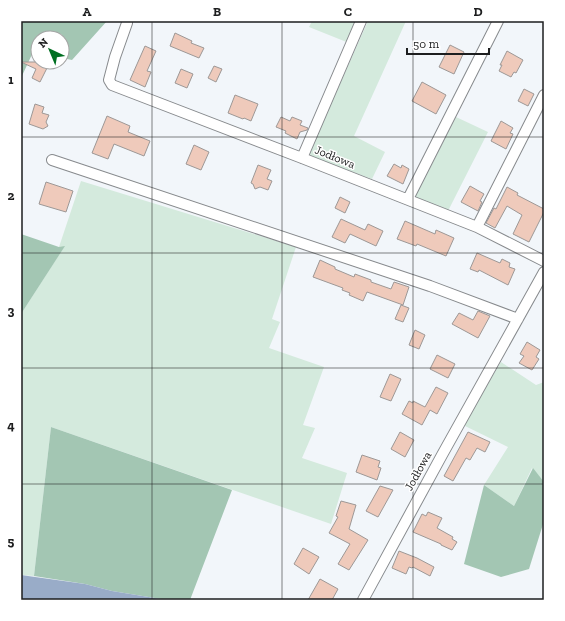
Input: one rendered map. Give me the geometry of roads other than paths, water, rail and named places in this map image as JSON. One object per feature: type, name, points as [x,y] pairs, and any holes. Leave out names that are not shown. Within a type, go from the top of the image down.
[{"type":"street","points":[[302,158],[362,21]]},
{"type":"street","points":[[408,199],[498,21]]},
{"type":"street","name":"Jodłowa","points":[[127,23],[115,57],[109,80],[112,85],[477,227],[544,262]]},
{"type":"street","points":[[477,227],[544,95]]},
{"type":"street","points":[[52,160],[430,286],[518,319]]},
{"type":"street","name":"Jodłowa","points":[[363,600],[445,448],[544,272]]},
{"type":"water","points":[[21,575],[85,584],[112,591],[167,600],[21,600]]}]
